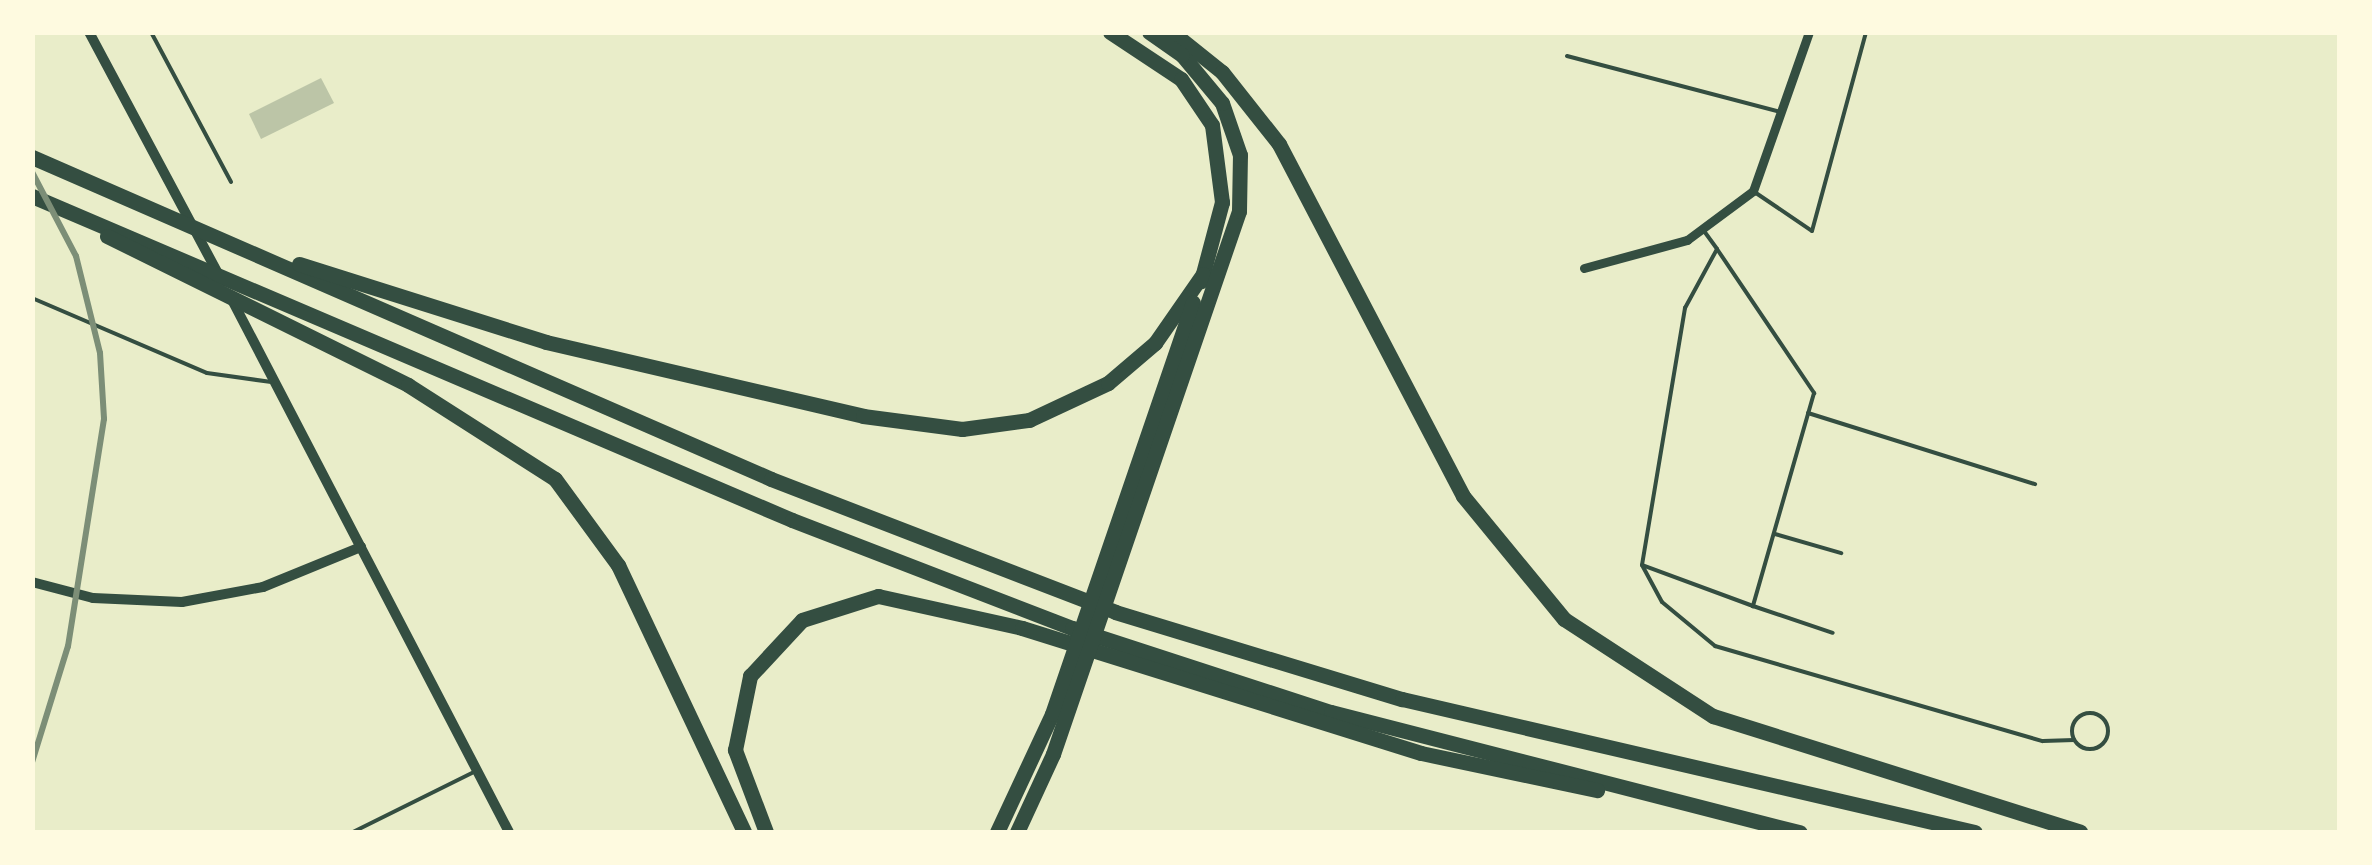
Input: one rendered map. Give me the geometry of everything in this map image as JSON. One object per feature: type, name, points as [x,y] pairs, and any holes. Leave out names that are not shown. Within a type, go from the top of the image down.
[{"type":"highway","points":[[997,832],[1052,714],[1203,274],[1222,202],[1212,124],[1181,79],[1110,32]]},
{"type":"highway","points":[[1018,832],[1053,754],[1239,211],[1240,155],[1222,102],[1182,54],[1149,32]]},
{"type":"highway","points":[[1172,32],[1222,72],[1280,144],[1463,496],[1525,579],[1585,637],[1661,690],[1742,728],[2080,832]]},
{"type":"highway","points":[[40,160],[787,485],[1115,612],[1402,699],[1975,832]]},
{"type":"highway","points":[[32,196],[1070,635],[1331,712],[1800,832]]},
{"type":"highway","points":[[74,214],[193,281],[273,316],[496,435],[571,497],[618,565],[744,832]]},
{"type":"highway","points":[[234,244],[508,332],[863,416],[962,429],[1039,417],[1108,384],[1155,342],[1203,274]]},
{"type":"highway","points":[[766,832],[737,767],[737,714],[760,660],[802,620],[855,597],[889,596],[1070,635]]},
{"type":"street","points":[[89,32],[509,832]]},
{"type":"street","points":[[1584,268],[1704,231],[1753,191],[1785,113],[1809,32]]},
{"type":"street","points":[[32,582],[93,598],[182,602],[263,587],[361,547]]},
{"type":"lane","points":[[151,32],[231,182]]},
{"type":"lane","points":[[1753,191],[1812,230],[1866,32]]},
{"type":"lane","points":[[1567,56],[1785,113]]},
{"type":"lane","points":[[1704,231],[1814,394],[1754,606]]},
{"type":"lane","points":[[1717,250],[1685,308],[1642,565],[1662,602],[1714,646],[2043,741],[2074,740],[2100,747],[2105,721],[2078,718],[2074,740]]},
{"type":"lane","points":[[32,298],[208,373],[276,382]]},
{"type":"lane","points":[[1808,414],[2035,484]]},
{"type":"lane","points":[[1775,534],[1841,553]]},
{"type":"lane","points":[[1642,565],[1833,633]]},
{"type":"lane","points":[[353,832],[477,771]]},
{"type":"building","points":[[321,78],[334,103],[261,139],[249,114]]},
{"type":"railway","points":[[32,172],[76,256],[100,353],[104,419],[68,646],[32,762]]}]
